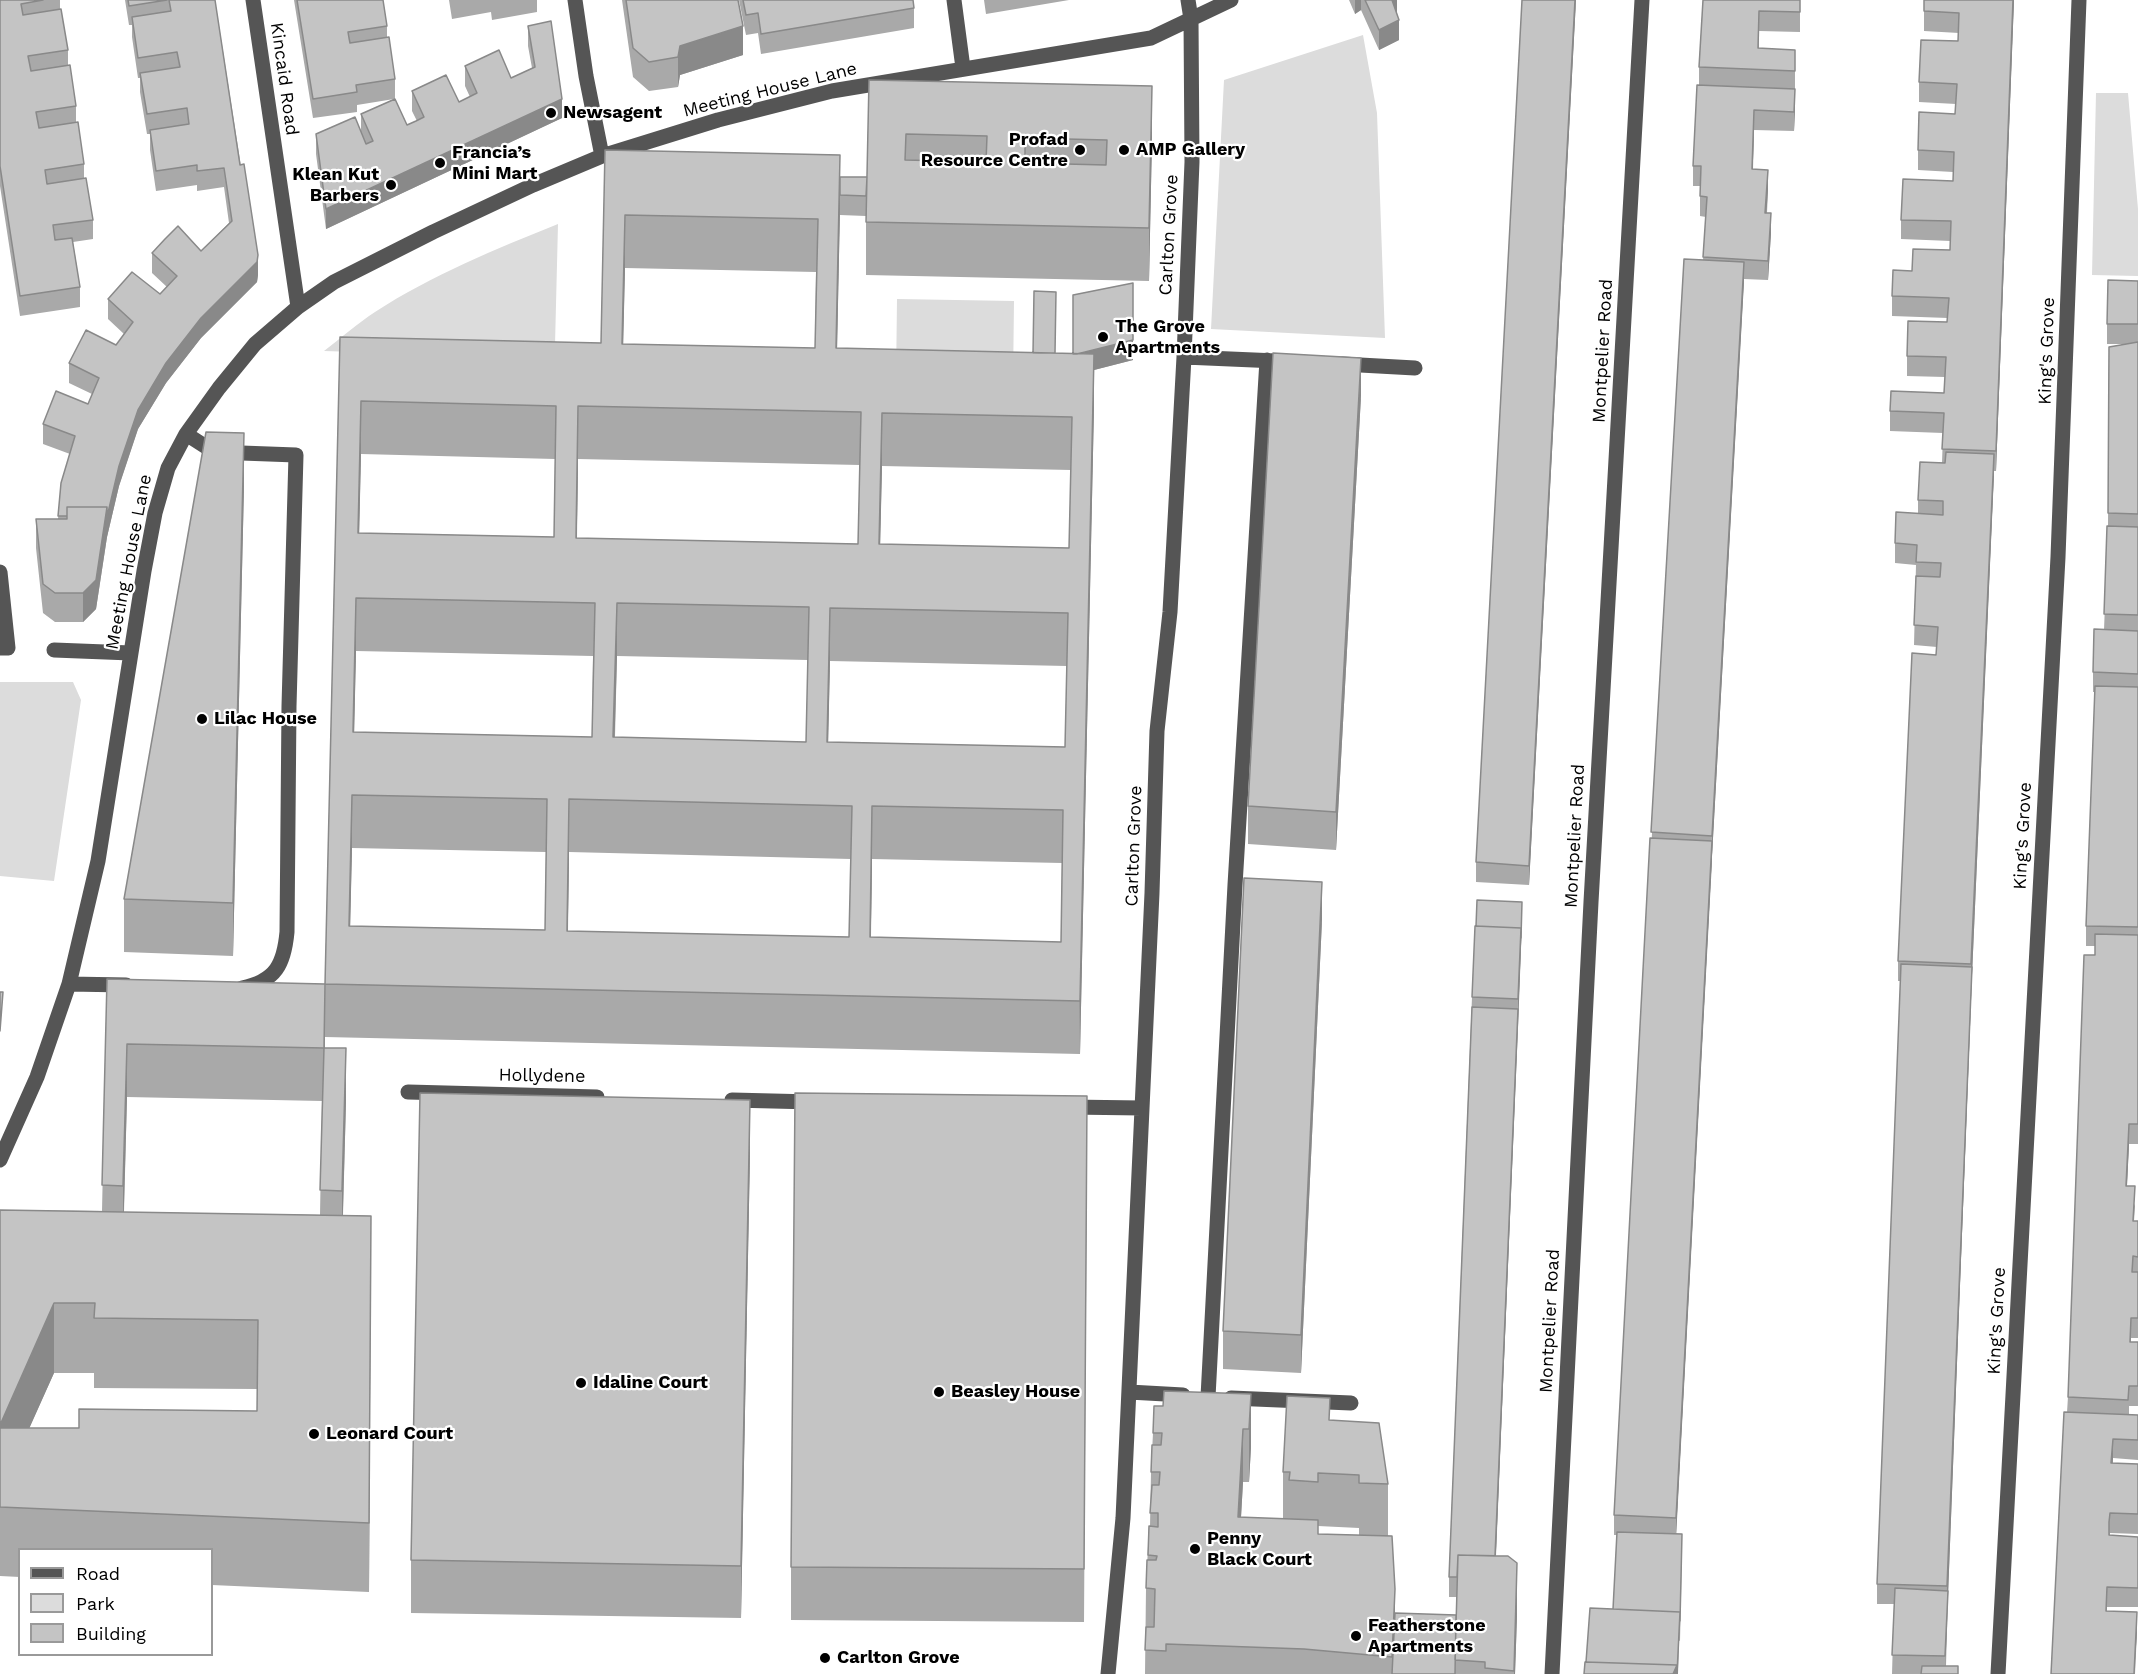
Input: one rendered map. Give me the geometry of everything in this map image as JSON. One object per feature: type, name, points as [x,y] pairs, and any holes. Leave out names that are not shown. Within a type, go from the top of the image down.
[{"type":"street","name":"Kincaid Road","points":[[253,0],[298,307]]},
{"type":"street","points":[[575,0],[586,76],[602,156]]},
{"type":"street","points":[[954,0],[963,68]]},
{"type":"street","name":"Carlton Grove","points":[[1108,1674],[1123,1518],[1157,731],[1170,612],[1184,357],[1192,162],[1191,19],[1188,0]]},
{"type":"street","name":"Meeting House Lane","points":[[0,1160],[37,1077],[69,984],[98,861],[155,513],[168,468],[186,434],[255,344],[298,307],[334,282],[433,232],[533,185],[602,156],[718,120],[832,91],[1151,38],[1231,0]]},
{"type":"street","name":"Montpelier Road","points":[[1551,1674],[1591,902],[1642,0]]},
{"type":"street","name":"King's Grove","points":[[1998,1674],[2058,557],[2079,0]]},
{"type":"street","points":[[1184,357],[1290,362]]},
{"type":"street","points":[[1208,1397],[1234,892],[1267,360]]},
{"type":"street","points":[[1324,363],[1415,368]]},
{"type":"street","points":[[186,434],[214,452],[296,455],[285,953],[276,972],[260,984],[230,988]]},
{"type":"street","points":[[0,572],[4,648]]},
{"type":"street","points":[[54,650],[131,652]]},
{"type":"street","points":[[69,984],[138,985]]},
{"type":"street","name":"Hollydene","points":[[408,1092],[607,1097]]},
{"type":"street","points":[[723,1100],[827,1102]]},
{"type":"street","points":[[1049,1107],[1142,1108]]},
{"type":"street","points":[[1129,1392],[1351,1402]]},
{"type":"green space","points":[[1363,35],[1377,113],[1385,338],[1211,329],[1224,80]]},
{"type":"green space","points":[[2096,93],[2128,93],[2138,209],[2138,276],[2092,275]]},
{"type":"green space","points":[[558,224],[555,345],[544,358],[324,351],[369,316],[419,286],[488,253]]},
{"type":"green space","points":[[897,299],[1014,301],[1013,383],[896,381]]},
{"type":"green space","points":[[0,682],[73,682],[81,700],[54,881],[0,876]]},
{"type":"building","points":[[0,0],[43,0],[21,4],[23,15],[61,9],[68,50],[28,56],[31,71],[70,65],[76,106],[36,112],[39,128],[78,122],[84,164],[45,170],[47,184],[86,178],[93,220],[53,225],[55,240],[72,238],[80,287],[20,296],[0,166]]},
{"type":"building","points":[[128,0],[167,0],[129,6]]},
{"type":"building","points":[[169,0],[215,0],[240,165],[244,164],[258,255],[257,262],[201,318],[166,363],[138,410],[119,466],[107,517],[107,507],[67,507],[67,516],[58,516],[61,483],[75,436],[43,424],[56,391],[88,404],[99,378],[69,363],[86,330],[116,345],[133,322],[108,299],[132,272],[160,294],[177,276],[152,253],[165,239],[178,226],[201,251],[232,221],[224,168],[197,171],[197,165],[156,171],[150,130],[189,124],[187,108],[147,114],[140,73],[180,67],[177,52],[138,58],[132,17],[171,11]]},
{"type":"building","points":[[297,0],[383,0],[387,26],[348,32],[350,43],[389,37],[395,79],[356,85],[357,92],[313,99]]},
{"type":"building","points":[[626,0],[738,0],[743,26],[680,46],[678,57],[649,62],[633,48]]},
{"type":"building","points":[[743,0],[913,0],[914,8],[761,34],[758,13],[746,15]]},
{"type":"building","points":[[1365,0],[1392,0],[1399,20],[1379,30]]},
{"type":"building","points":[[1522,0],[1575,0],[1529,866],[1476,862]]},
{"type":"building","points":[[1703,0],[1800,0],[1800,12],[1759,11],[1758,48],[1795,50],[1795,71],[1699,67]]},
{"type":"building","points":[[1924,0],[2013,0],[1996,451],[1942,449],[1944,413],[1890,411],[1891,391],[1944,393],[1946,357],[1907,356],[1908,321],[1947,322],[1949,298],[1892,296],[1893,270],[1912,271],[1913,249],[1950,250],[1951,221],[1901,220],[1903,179],[1953,181],[1954,152],[1918,150],[1919,112],[1955,114],[1957,84],[1919,82],[1921,40],[1958,41],[1959,13],[1924,11]]},
{"type":"building","points":[[551,21],[562,99],[326,209],[316,134],[355,117],[366,144],[373,141],[361,114],[395,99],[407,125],[416,121],[424,117],[412,91],[446,75],[459,102],[477,93],[465,66],[499,50],[511,78],[535,67],[528,26]]},
{"type":"building","points":[[869,80],[1152,86],[1149,228],[866,222]],"holes":[[[906,134],[987,136],[986,162],[905,160]],[[1025,138],[1107,140],[1106,165],[1025,163]]]},
{"type":"building","points":[[1697,85],[1795,89],[1794,112],[1754,110],[1752,169],[1768,170],[1765,213],[1771,213],[1768,261],[1703,257],[1707,197],[1700,196],[1701,166],[1693,166]]},
{"type":"building","points":[[605,150],[840,155],[836,348],[1094,354],[1080,1001],[325,984],[340,337],[601,343]],"holes":[[[625,215],[818,219],[815,348],[622,344]],[[361,401],[556,406],[554,537],[358,533]],[[578,406],[861,412],[858,544],[576,538]],[[882,413],[1072,417],[1069,548],[879,544]],[[356,598],[595,603],[592,737],[353,732]],[[617,603],[809,607],[806,742],[613,737]],[[830,608],[1068,613],[1065,747],[827,742]],[[352,795],[547,799],[545,930],[349,926]],[[569,799],[852,806],[849,937],[567,931]],[[872,806],[1063,810],[1061,942],[870,937]]]},
{"type":"building","points":[[840,177],[867,177],[866,196],[840,195]]},
{"type":"building","points":[[1684,259],[1744,262],[1712,836],[1651,832]]},
{"type":"building","points":[[2108,280],[2138,281],[2138,324],[2107,324]]},
{"type":"building","name":"The Grove Apartments","points":[[1133,283],[1133,340],[1073,354],[1073,295]]},
{"type":"building","points":[[1034,291],[1056,292],[1055,353],[1033,353]]},
{"type":"building","points":[[2138,342],[2138,514],[2108,513],[2109,347]]},
{"type":"building","points":[[1273,353],[1361,358],[1336,812],[1248,806]]},
{"type":"building","name":"Lilac House","points":[[206,432],[244,433],[233,903],[124,899]]},
{"type":"building","points":[[1946,452],[1994,454],[1971,964],[1898,961],[1912,653],[1936,655],[1938,627],[1914,625],[1916,576],[1940,577],[1941,563],[1916,562],[1917,545],[1895,543],[1896,512],[1943,515],[1943,501],[1918,500],[1920,462],[1945,463]]},
{"type":"building","points":[[67,507],[107,507],[96,580],[83,593],[55,593],[43,584],[36,519],[67,519]]},
{"type":"building","points":[[2107,526],[2138,527],[2138,615],[2104,614]]},
{"type":"building","points":[[2094,629],[2138,631],[2138,674],[2093,672]]},
{"type":"building","points":[[2095,686],[2138,687],[2138,927],[2086,926]]},
{"type":"building","points":[[1650,838],[1712,841],[1676,1518],[1614,1515]]},
{"type":"building","points":[[1244,878],[1322,882],[1301,1335],[1223,1331]]},
{"type":"building","points":[[1477,900],[1522,902],[1521,938],[1521,928],[1476,926]]},
{"type":"building","points":[[1475,926],[1521,928],[1518,999],[1472,997]]},
{"type":"building","points":[[2095,934],[2138,935],[2138,1124],[2129,1124],[2126,1186],[2135,1186],[2133,1221],[2138,1221],[2138,1257],[2133,1256],[2132,1272],[2138,1272],[2138,1318],[2131,1318],[2130,1342],[2138,1342],[2138,1386],[2129,1386],[2128,1400],[2068,1397],[2084,955],[2095,955]]},
{"type":"building","points":[[1901,964],[1972,967],[1947,1586],[1877,1584]]},
{"type":"building","points":[[107,979],[325,984],[324,1048],[127,1044],[123,1186],[102,1185]]},
{"type":"building","points":[[0,992],[3,992],[0,1031]]},
{"type":"building","points":[[1472,1007],[1518,1009],[1495,1556],[1458,1555],[1457,1577],[1449,1577]]},
{"type":"building","points":[[324,1048],[346,1048],[342,1191],[320,1190]]},
{"type":"building","name":"Idaline Court","points":[[420,1093],[750,1100],[741,1566],[411,1560]]},
{"type":"building","name":"Beasley House","points":[[795,1093],[1087,1096],[1084,1569],[791,1567]]},
{"type":"building","points":[[0,1210],[371,1216],[369,1523],[0,1507],[0,1428],[79,1428],[79,1409],[257,1411],[258,1320],[94,1318],[95,1303],[54,1303],[0,1425]]},
{"type":"building","points":[[1164,1391],[1251,1394],[1249,1429],[1243,1429],[1238,1517],[1318,1520],[1318,1534],[1392,1536],[1395,1589],[1392,1657],[1304,1649],[1166,1644],[1166,1651],[1145,1650],[1146,1627],[1154,1627],[1155,1589],[1146,1588],[1147,1560],[1156,1560],[1157,1556],[1148,1555],[1149,1526],[1158,1527],[1158,1513],[1150,1513],[1152,1485],[1159,1485],[1160,1472],[1151,1472],[1152,1445],[1161,1445],[1162,1433],[1153,1433],[1154,1406],[1163,1406]]},
{"type":"building","points":[[1287,1396],[1330,1398],[1329,1420],[1379,1423],[1388,1484],[1359,1483],[1359,1475],[1318,1473],[1318,1482],[1289,1480],[1290,1472],[1283,1472]]},
{"type":"building","points":[[2064,1412],[2138,1415],[2138,1440],[2113,1439],[2111,1463],[2138,1464],[2138,1514],[2110,1513],[2109,1535],[2138,1537],[2138,1588],[2107,1587],[2106,1611],[2137,1612],[2134,1674],[2051,1674]]},
{"type":"building","points":[[1617,1532],[1682,1534],[1680,1621],[1680,1612],[1613,1609]]},
{"type":"building","points":[[1458,1555],[1508,1556],[1517,1563],[1514,1671],[1485,1668],[1485,1662],[1455,1660]]},
{"type":"building","points":[[1895,1588],[1948,1591],[1945,1656],[1892,1655]]},
{"type":"building","points":[[1590,1608],[1680,1612],[1677,1674],[1677,1665],[1586,1662]]},
{"type":"building","points":[[1395,1613],[1456,1615],[1455,1674],[1392,1674]]},
{"type":"building","points":[[1585,1662],[1677,1665],[1673,1674],[1584,1674]]},
{"type":"building","points":[[1922,1666],[1958,1666],[1958,1674],[1921,1674]]},
{"type":"place","name":"Newsagent","points":[[551,113]]},
{"type":"place","name":"Profad Resource Centre","points":[[1080,150]]},
{"type":"place","name":"AMP Gallery","points":[[1124,150]]},
{"type":"place","name":"Francia’s Mini Mart","points":[[440,163]]},
{"type":"place","name":"Klean Kut Barbers","points":[[391,185]]},
{"type":"place","name":"The Grove Apartments","points":[[1103,337]]},
{"type":"place","name":"Lilac House","points":[[202,719]]},
{"type":"place","name":"Idaline Court","points":[[581,1383]]},
{"type":"place","name":"Beasley House","points":[[939,1392]]},
{"type":"place","name":"Leonard Court","points":[[314,1434]]},
{"type":"place","name":"Penny Black Court","points":[[1195,1549]]},
{"type":"place","name":"Featherstone Apartments","points":[[1356,1636]]},
{"type":"place","name":"Carlton Grove","points":[[825,1658]]}]
